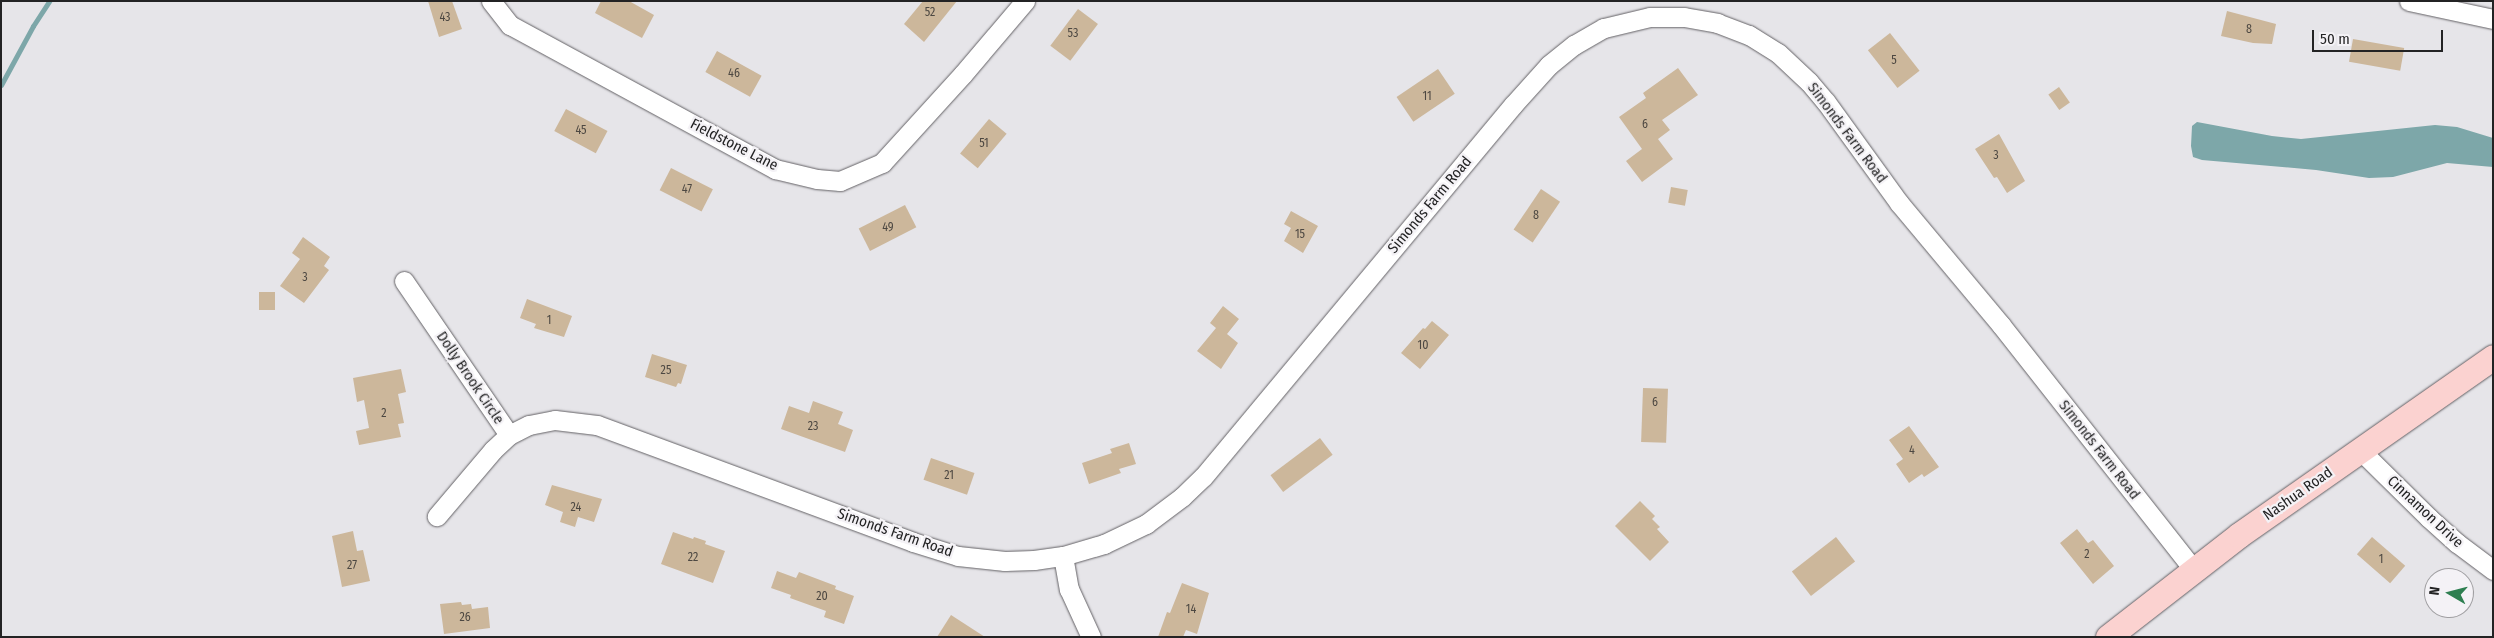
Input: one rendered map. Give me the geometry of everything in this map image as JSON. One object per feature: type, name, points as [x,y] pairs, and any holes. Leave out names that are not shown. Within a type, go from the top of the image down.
[{"type":"main road","name":"Nashua Road","points":[[2108,637],[2194,570],[2493,357]]},
{"type":"street","name":"Fieldstone Lane","points":[[491,1],[510,25],[775,169],[817,179],[840,181],[882,163],[963,74],[1025,1]]},
{"type":"street","points":[[2409,1],[2493,19]]},
{"type":"street","name":"Simonds Farm Road","points":[[509,435],[542,422],[555,420],[583,422],[947,553],[1005,561],[1063,556],[1114,540],[1146,524],[1182,497],[1203,477],[1513,105],[1549,65],[1574,45],[1604,28],[1635,20],[1668,17],[1717,23],[1749,35],[1778,53],[1809,82],[1826,102],[1899,203],[2001,325],[2194,570]]},
{"type":"street","name":"Dolly Brook Circle","points":[[404,281],[509,435],[493,450],[437,516]]},
{"type":"street","name":"Cinnamon Drive","points":[[2360,450],[2429,518],[2493,570]]},
{"type":"street","points":[[1063,556],[1069,589],[1091,637]]},
{"type":"water","points":[[2197,122],[2272,136],[2301,139],[2435,125],[2457,127],[2493,138],[2493,167],[2447,163],[2393,177],[2369,178],[2316,170],[2202,160],[2193,157],[2191,146],[2192,126]]},
{"type":"building","points":[[428,1],[452,1],[462,29],[439,37]]},
{"type":"building","points":[[601,1],[629,1],[654,15],[642,38],[595,13]]},
{"type":"building","points":[[923,1],[957,1],[924,42],[904,24]]},
{"type":"building","points":[[1078,9],[1098,24],[1070,61],[1050,46]]},
{"type":"building","points":[[2227,11],[2276,24],[2272,44],[2253,43],[2221,36]]},
{"type":"building","points":[[1890,33],[1920,71],[1897,88],[1868,50]]},
{"type":"building","points":[[2353,39],[2404,48],[2400,71],[2349,62]]},
{"type":"building","points":[[717,51],[762,76],[750,97],[705,72]]},
{"type":"building","points":[[1678,68],[1698,95],[1662,120],[1670,130],[1658,139],[1673,159],[1642,182],[1626,161],[1642,149],[1619,117],[1646,98],[1643,93]]},
{"type":"building","points":[[1438,69],[1455,94],[1413,122],[1397,97]]},
{"type":"building","points":[[2059,87],[2070,103],[2059,110],[2048,94]]},
{"type":"building","points":[[566,109],[607,131],[596,153],[554,131]]},
{"type":"building","points":[[989,119],[1007,134],[978,168],[960,153]]},
{"type":"building","points":[[1999,134],[2025,181],[2007,193],[1997,177],[1994,178],[1975,149]]},
{"type":"building","points":[[671,168],[713,189],[702,212],[660,190]]},
{"type":"building","points":[[1671,187],[1688,190],[1685,206],[1668,203]]},
{"type":"building","points":[[1541,189],[1560,202],[1533,242],[1514,230]]},
{"type":"building","points":[[905,205],[916,227],[870,251],[859,229]]},
{"type":"building","points":[[1291,211],[1318,226],[1303,253],[1284,241],[1291,228],[1284,224]]},
{"type":"building","points":[[303,237],[330,257],[324,266],[329,270],[304,303],[280,286],[300,259],[292,253]]},
{"type":"building","points":[[259,292],[275,292],[275,310],[259,310]]},
{"type":"building","points":[[527,299],[572,316],[564,337],[534,328],[536,324],[520,318]]},
{"type":"building","points":[[1223,306],[1239,319],[1227,334],[1238,343],[1221,369],[1197,351],[1216,328],[1210,323]]},
{"type":"building","points":[[1432,321],[1449,335],[1420,369],[1401,353],[1423,328],[1425,329]]},
{"type":"building","points":[[652,354],[687,365],[681,384],[678,383],[676,387],[645,377]]},
{"type":"building","points":[[401,369],[406,392],[398,394],[404,423],[398,424],[401,437],[359,445],[356,431],[369,428],[364,400],[357,402],[353,378]]},
{"type":"building","points":[[1643,388],[1668,389],[1666,443],[1641,442]]},
{"type":"building","points":[[813,401],[843,412],[838,424],[853,430],[845,452],[781,429],[789,406],[809,413]]},
{"type":"building","points":[[1909,426],[1939,467],[1924,477],[1922,474],[1909,483],[1896,464],[1903,459],[1889,440]]},
{"type":"building","points":[[1320,438],[1333,455],[1283,492],[1270,475]]},
{"type":"building","points":[[1129,443],[1136,464],[1119,469],[1121,473],[1089,484],[1082,463],[1112,453],[1110,449]]},
{"type":"building","points":[[931,458],[974,473],[967,495],[924,480]]},
{"type":"building","points":[[552,485],[602,499],[594,522],[578,517],[575,527],[560,522],[563,512],[545,505]]},
{"type":"building","points":[[1640,501],[1655,516],[1652,519],[1660,527],[1657,529],[1669,542],[1650,561],[1615,526]]},
{"type":"building","points":[[2077,529],[2088,543],[2093,540],[2114,566],[2093,584],[2060,543]]},
{"type":"building","points":[[353,531],[357,551],[363,550],[370,581],[342,587],[332,536]]},
{"type":"building","points":[[673,532],[706,541],[705,544],[725,551],[713,583],[661,564]]},
{"type":"building","points":[[1836,537],[1855,561],[1811,596],[1792,571]]},
{"type":"building","points":[[2372,537],[2405,566],[2390,583],[2357,554]]},
{"type":"building","points":[[777,571],[796,578],[799,572],[836,586],[835,589],[854,596],[844,624],[824,617],[826,611],[790,598],[791,595],[771,588]]},
{"type":"building","points":[[1182,583],[1209,593],[1197,634],[1186,630],[1183,637],[1158,637],[1167,612],[1170,613]]},
{"type":"building","points":[[461,602],[462,605],[471,604],[472,609],[488,607],[490,628],[444,634],[440,604]]},
{"type":"building","points":[[951,615],[985,637],[937,637]]},
{"type":"waterway","points":[[1,85],[49,1]]}]
